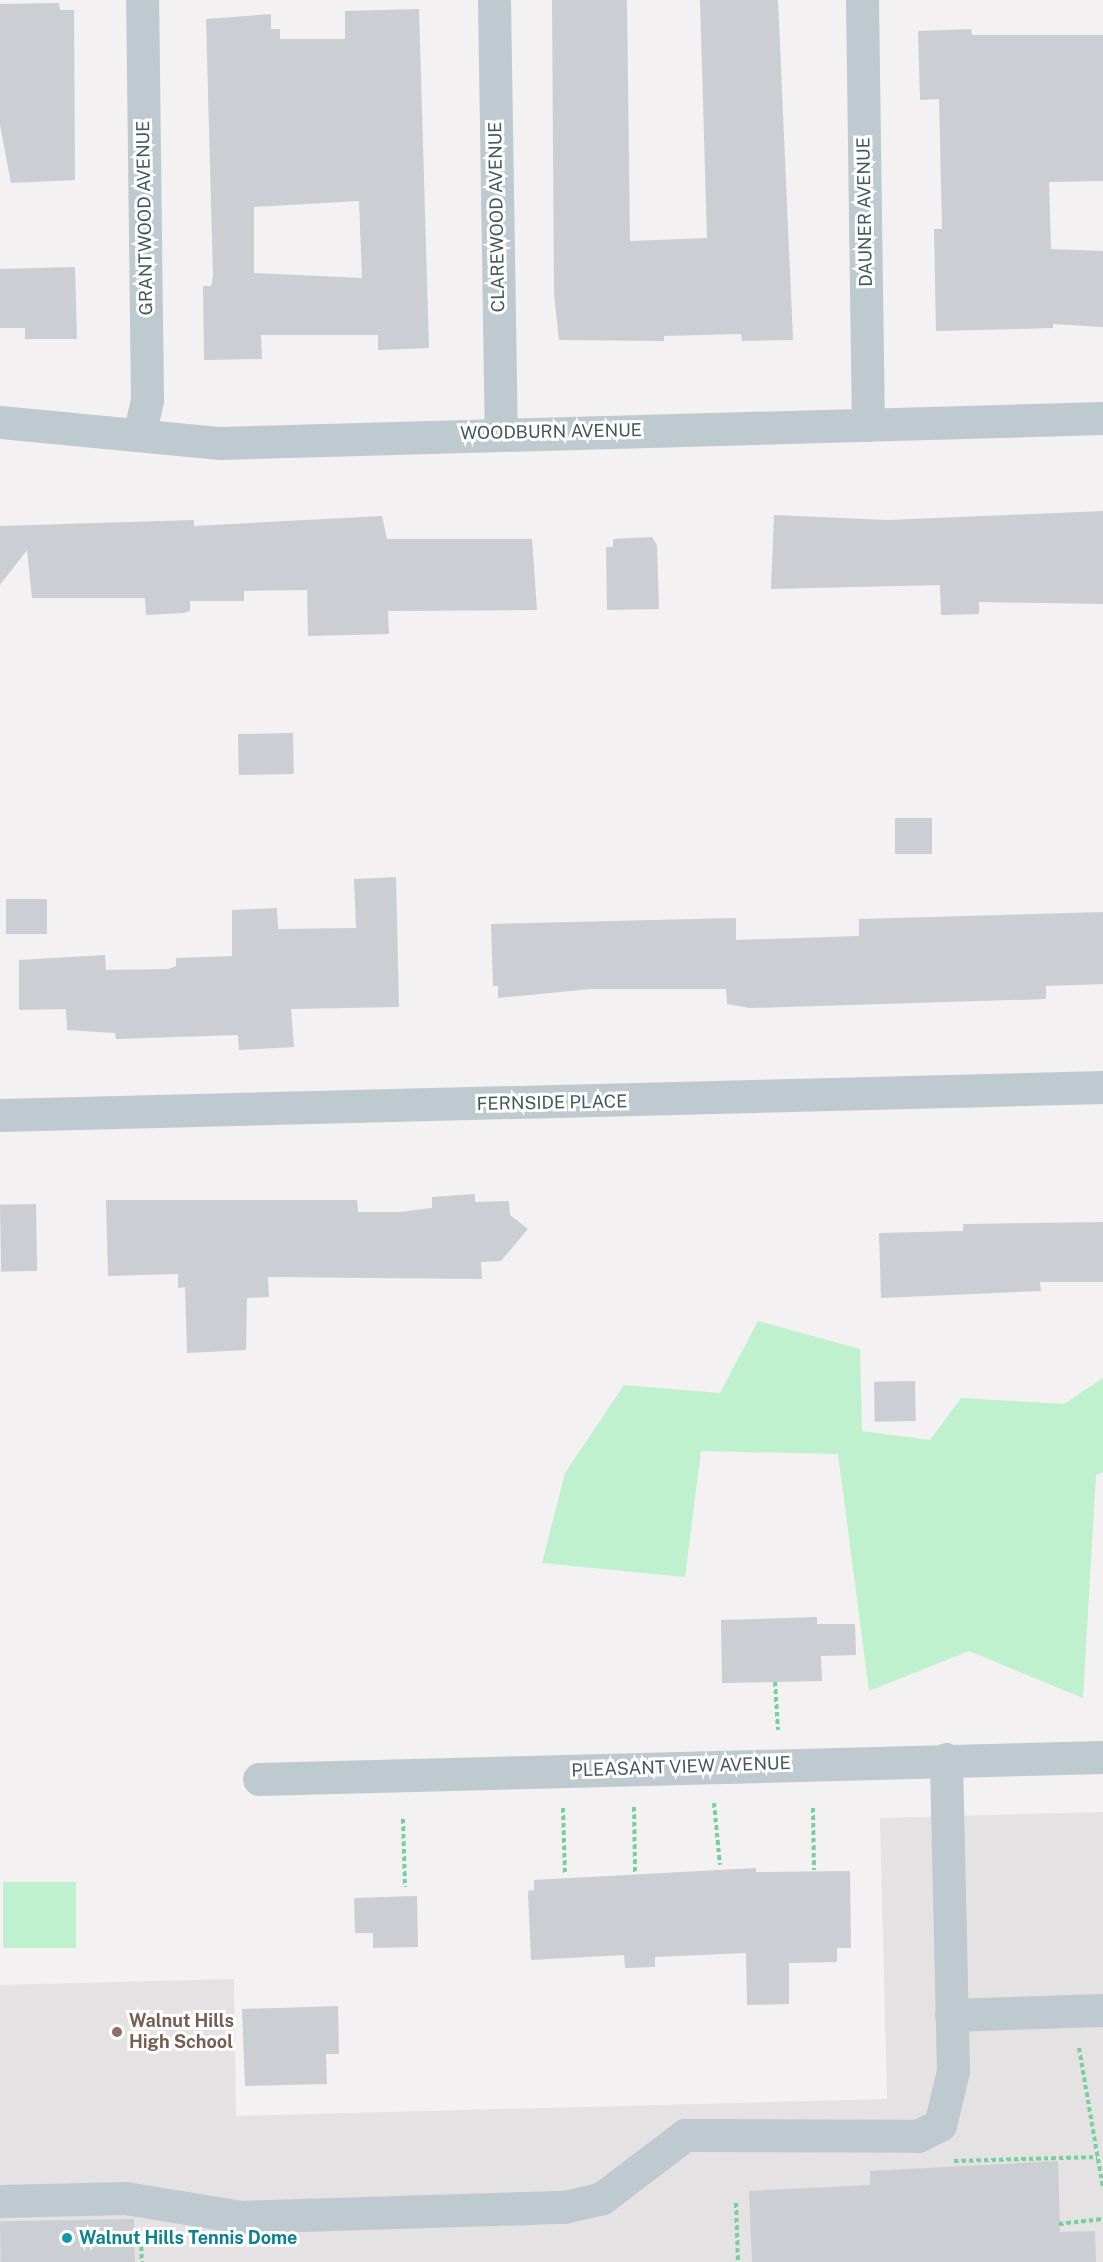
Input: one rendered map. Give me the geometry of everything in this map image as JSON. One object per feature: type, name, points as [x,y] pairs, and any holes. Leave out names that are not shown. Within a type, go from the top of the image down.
[{"type":"street","name":"GRANTWOOD AVENUE","points":[[139,435],[147,400],[142,0]]},
{"type":"street","name":"CLAREWOOD AVENUE","points":[[494,0],[501,433]]},
{"type":"street","name":"DAUNER AVENUE","points":[[862,0],[868,424]]},
{"type":"street","name":"WOODBURN AVENUE","points":[[0,422],[220,443],[501,433],[1103,418]]},
{"type":"street","name":"FERNSIDE PLACE","points":[[0,1115],[1103,1088]]},
{"type":"street","name":"PLEASANT VIEW AVENUE","points":[[259,1779],[711,1764],[1103,1757]]},
{"type":"street","points":[[0,2201],[126,2198],[241,2217],[564,2207],[602,2198],[685,2135],[918,2136],[940,2125],[949,2102],[951,2014],[946,1759]]},
{"type":"street","points":[[951,2014],[1103,2010]]},
{"type":"path","points":[[775,1682],[780,1764]]},
{"type":"path","points":[[711,1764],[720,1864]]},
{"type":"path","points":[[632,1768],[635,1872]]},
{"type":"path","points":[[563,1770],[565,1874]]},
{"type":"path","points":[[813,1808],[814,1870]]},
{"type":"path","points":[[403,1819],[405,1887]]},
{"type":"path","points":[[1079,2045],[1103,2189]]},
{"type":"path","points":[[947,2162],[1097,2157]]},
{"type":"path","points":[[736,2203],[738,2262]]},
{"type":"path","points":[[1059,2224],[1103,2218]]},
{"type":"shaded area","name":"Walnut Hills High School","points":[[1103,1812],[1103,2262],[0,2262],[0,1985],[234,1979],[236,2116],[887,2099],[880,1818]]},
{"type":"green space","points":[[758,1321],[860,1349],[862,1431],[930,1440],[961,1398],[1064,1404],[1103,1378],[1103,1472],[1096,1475],[1083,1698],[969,1651],[869,1691],[838,1454],[701,1451],[685,1577],[542,1563],[565,1473],[624,1385],[720,1393]]},
{"type":"green space","points":[[3,1882],[76,1882],[76,1948],[3,1948]]},
{"type":"building","points":[[552,0],[627,0],[630,241],[707,238],[700,0],[778,0],[793,340],[742,341],[741,334],[664,336],[664,341],[559,340],[554,294]]},
{"type":"building","points":[[59,3],[60,10],[74,10],[75,180],[11,183],[0,125],[0,4]]},
{"type":"building","points":[[419,9],[429,348],[378,350],[378,335],[261,335],[262,359],[204,360],[203,286],[211,286],[213,276],[206,19],[271,14],[271,29],[280,29],[280,39],[345,39],[345,11]],"holes":[[[359,201],[362,278],[254,273],[254,207]]]},
{"type":"building","points":[[971,29],[972,35],[1103,35],[1103,181],[1049,182],[1051,249],[1103,251],[1103,327],[1053,324],[1053,328],[936,331],[934,229],[942,229],[939,99],[920,100],[918,31]]},
{"type":"building","points":[[75,267],[77,339],[25,339],[25,328],[0,328],[0,269]]},
{"type":"building","points":[[1103,511],[1103,604],[979,602],[979,614],[941,615],[940,585],[771,589],[774,515],[888,520]]},
{"type":"building","points":[[382,516],[387,539],[532,539],[537,610],[388,611],[389,634],[308,636],[307,590],[244,591],[244,601],[190,601],[190,611],[184,613],[146,615],[145,598],[32,598],[27,550],[0,585],[0,526],[194,520],[194,526]]},
{"type":"building","points":[[652,537],[657,545],[659,609],[607,610],[606,547],[613,547],[613,539]]},
{"type":"building","points":[[293,733],[294,774],[239,775],[238,734]]},
{"type":"building","points":[[895,818],[932,818],[932,854],[895,854]]},
{"type":"building","points":[[396,877],[399,1007],[291,1009],[294,1047],[239,1050],[238,1035],[116,1039],[115,1033],[67,1030],[66,1009],[19,1010],[19,960],[105,955],[106,970],[169,969],[176,966],[176,958],[232,956],[232,910],[277,908],[278,929],[356,928],[354,879]]},
{"type":"building","points":[[6,899],[47,899],[47,934],[6,934]]},
{"type":"building","points":[[1103,912],[1103,984],[1046,986],[1046,999],[750,1008],[727,1004],[726,989],[592,989],[498,998],[498,986],[493,986],[491,924],[736,918],[736,940],[859,936],[859,919]]},
{"type":"building","points":[[475,1194],[475,1202],[509,1201],[510,1215],[528,1229],[501,1261],[481,1262],[482,1279],[268,1277],[269,1297],[247,1298],[246,1350],[187,1353],[185,1287],[178,1288],[178,1274],[108,1276],[106,1200],[357,1200],[358,1212],[400,1212],[432,1208],[432,1197]]},
{"type":"building","points":[[36,1204],[37,1271],[1,1272],[0,1205]]},
{"type":"building","points":[[1103,1222],[1103,1282],[1040,1282],[1041,1291],[881,1298],[879,1233],[963,1231],[963,1224]]},
{"type":"building","points":[[915,1381],[916,1421],[875,1422],[874,1382]]},
{"type":"building","points":[[817,1617],[817,1624],[855,1624],[856,1655],[821,1656],[822,1681],[722,1683],[721,1620]]},
{"type":"building","points":[[756,1868],[756,1872],[850,1871],[851,1948],[837,1948],[837,1962],[789,1963],[789,2004],[747,2005],[746,1953],[655,1957],[655,1967],[625,1968],[624,1955],[531,1960],[528,1891],[534,1890],[534,1880]]},
{"type":"building","points":[[417,1896],[418,1947],[373,1948],[373,1933],[355,1933],[354,1898]]},
{"type":"building","points":[[338,2006],[339,2054],[326,2054],[327,2084],[245,2086],[242,2009]]},
{"type":"building","points":[[1058,2161],[1060,2232],[1095,2231],[1096,2262],[752,2262],[749,2191],[870,2185],[870,2171]]},
{"type":"building","name":"Walnut Hills Tennis Dome","points":[[134,2219],[135,2262],[1,2262],[0,2221]]},
{"type":"place","name":"Walnut Hills High School","points":[[117,2032]]},
{"type":"place","name":"Walnut Hills Tennis Dome","points":[[67,2238]]}]
